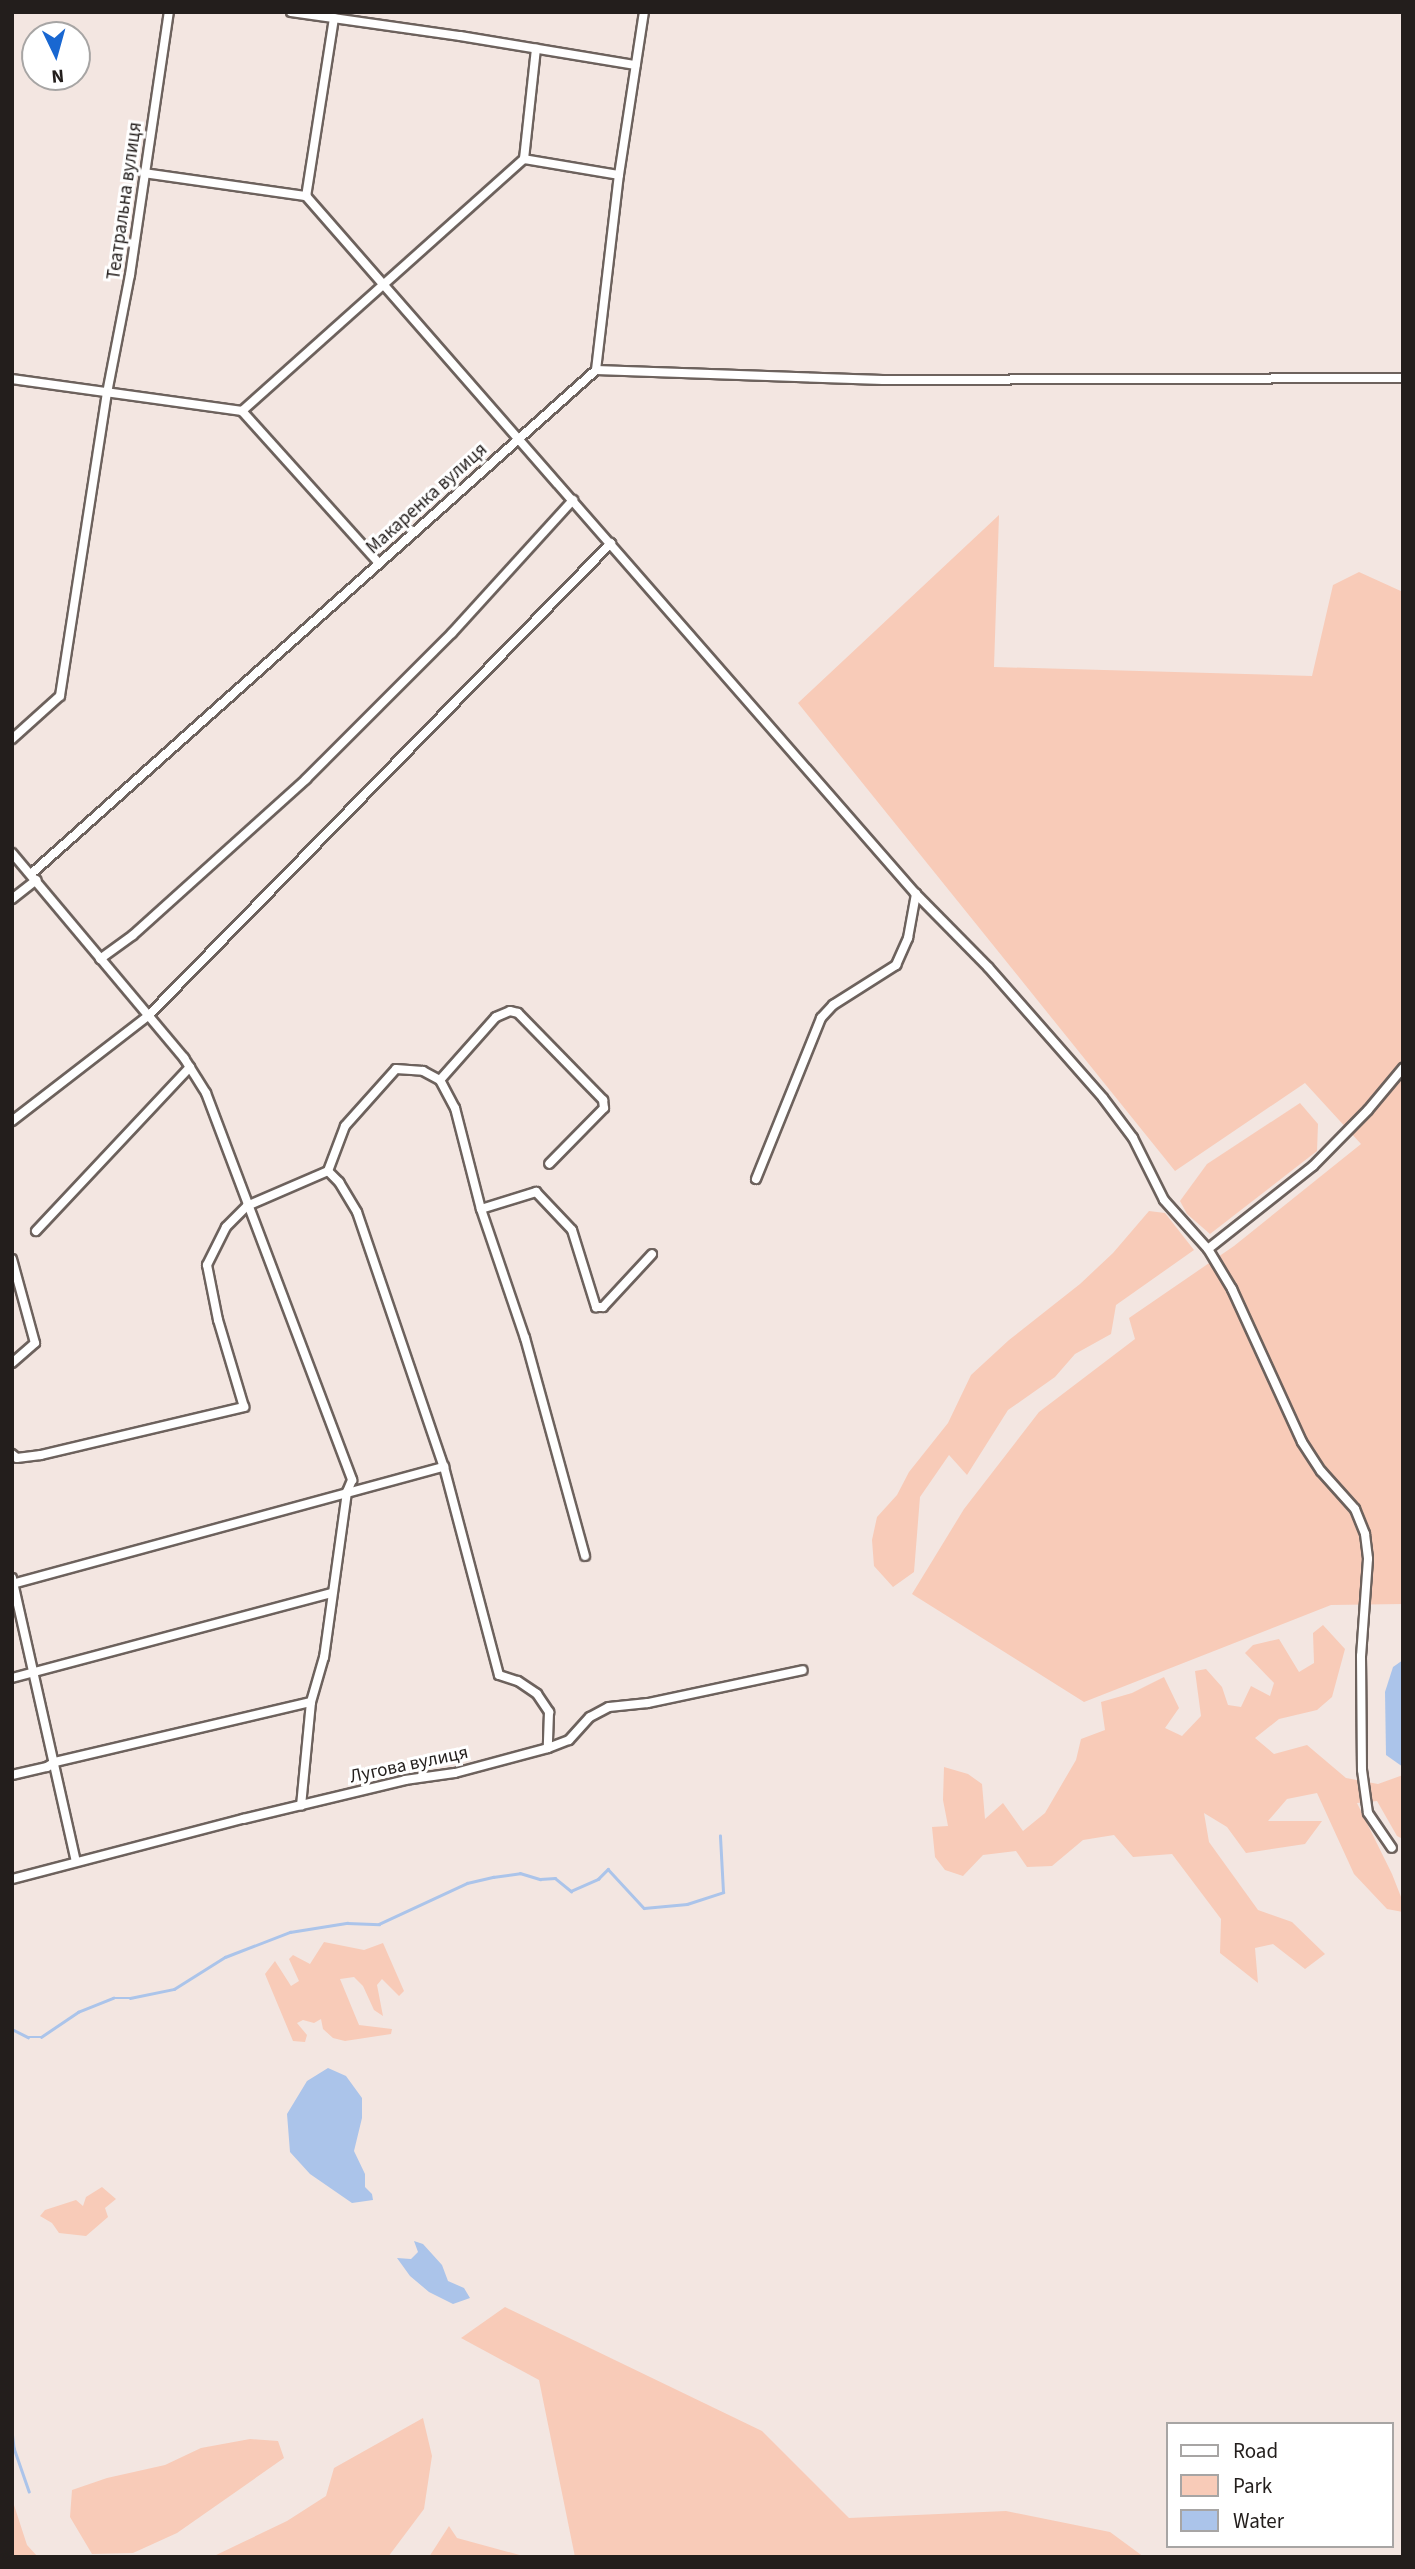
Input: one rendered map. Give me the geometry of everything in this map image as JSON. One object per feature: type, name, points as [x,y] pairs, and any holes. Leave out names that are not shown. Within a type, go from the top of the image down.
[{"type":"street","name":"Театральна вулиця","points":[[12,739],[60,696],[107,393],[130,275],[169,12]]},
{"type":"street","points":[[291,12],[636,65]]},
{"type":"street","points":[[643,12],[619,174],[596,370],[883,380],[1403,378]]},
{"type":"street","points":[[306,196],[334,18]]},
{"type":"street","points":[[242,411],[524,159],[536,49]]},
{"type":"street","points":[[524,159],[619,174]]},
{"type":"street","points":[[144,173],[306,196],[916,894],[988,967],[1102,1098],[1133,1138],[1164,1200],[1208,1249],[1232,1289],[1302,1442],[1321,1471],[1355,1509],[1365,1534],[1368,1559],[1361,1656],[1362,1769],[1368,1814],[1392,1848]]},
{"type":"street","name":"Макаренка вулиця","points":[[12,900],[379,563],[596,370]]},
{"type":"street","points":[[12,379],[242,411],[379,563]]},
{"type":"street","points":[[100,959],[133,934],[306,779],[452,633],[573,500]]},
{"type":"street","points":[[12,1122],[148,1016],[611,543]]},
{"type":"street","points":[[12,853],[190,1067],[206,1093],[352,1480],[346,1492],[324,1657],[311,1702],[301,1806]]},
{"type":"street","points":[[756,1180],[821,1018],[833,1005],[896,965],[908,938],[916,894]]},
{"type":"street","points":[[440,1080],[496,1017],[510,1011],[518,1013],[603,1100],[604,1108],[549,1164]]},
{"type":"street","points":[[36,1231],[190,1067]]},
{"type":"street","points":[[1208,1249],[1312,1166],[1368,1110],[1403,1068]]},
{"type":"street","points":[[12,1454],[17,1458],[41,1455],[244,1407],[218,1320],[207,1265],[226,1227],[247,1206],[328,1171],[345,1126],[396,1069],[423,1071],[440,1080],[455,1108],[481,1209],[525,1338],[585,1556]]},
{"type":"street","points":[[328,1171],[339,1182],[357,1212],[444,1467],[499,1675],[518,1681],[537,1694],[549,1712],[548,1748]]},
{"type":"street","points":[[481,1209],[536,1192],[572,1230],[596,1307],[603,1307],[652,1254]]},
{"type":"street","points":[[12,1259],[35,1343],[12,1363]]},
{"type":"street","points":[[76,1861],[13,1582],[444,1467]]},
{"type":"street","points":[[12,1678],[332,1593]]},
{"type":"street","name":"Лугова вулиця","points":[[12,1879],[405,1780],[455,1773],[548,1748],[569,1740],[590,1717],[609,1707],[648,1703],[803,1670]]},
{"type":"street","points":[[12,1775],[47,1767],[55,1762],[311,1702]]},
{"type":"green space","points":[[999,515],[994,667],[1312,676],[1333,585],[1359,572],[1403,592],[1403,1604],[1331,1605],[1084,1702],[912,1594],[964,1509],[1039,1412],[1135,1339],[1129,1318],[1234,1246],[1361,1144],[1305,1083],[1175,1171],[798,703]]},
{"type":"green space","points":[[1300,1103],[1318,1124],[1317,1151],[1210,1234],[1187,1214],[1180,1201],[1207,1164]]},
{"type":"green space","points":[[1149,1211],[1165,1213],[1194,1250],[1116,1305],[1111,1334],[1075,1354],[1055,1377],[1008,1410],[967,1475],[949,1455],[920,1497],[914,1572],[893,1587],[874,1566],[872,1540],[877,1517],[897,1495],[909,1472],[948,1423],[971,1375],[1009,1340],[1080,1284],[1113,1253]]},
{"type":"green space","points":[[1323,1625],[1345,1649],[1332,1697],[1317,1710],[1279,1719],[1255,1738],[1274,1754],[1307,1745],[1346,1778],[1378,1784],[1403,1775],[1403,1839],[1397,1836],[1377,1801],[1357,1803],[1392,1874],[1403,1902],[1403,1912],[1387,1909],[1354,1874],[1317,1793],[1287,1799],[1268,1821],[1322,1821],[1305,1844],[1246,1853],[1227,1827],[1204,1813],[1209,1842],[1258,1910],[1292,1922],[1325,1954],[1305,1969],[1273,1944],[1255,1948],[1258,1983],[1220,1953],[1221,1919],[1172,1854],[1133,1857],[1114,1835],[1083,1840],[1052,1866],[1027,1867],[1016,1851],[983,1855],[963,1876],[945,1870],[935,1857],[932,1827],[948,1826],[943,1800],[944,1767],[968,1774],[982,1784],[985,1819],[1003,1803],[1023,1831],[1045,1813],[1076,1760],[1081,1739],[1105,1730],[1101,1702],[1132,1693],[1164,1677],[1179,1708],[1165,1728],[1182,1736],[1201,1716],[1195,1671],[1206,1669],[1222,1687],[1228,1705],[1241,1707],[1251,1686],[1270,1696],[1274,1683],[1245,1653],[1253,1645],[1279,1639],[1299,1672],[1314,1663],[1313,1633]]},
{"type":"green space","points":[[324,1942],[364,1950],[383,1943],[404,1991],[399,1996],[382,1979],[377,1985],[383,2016],[374,2010],[363,1986],[354,1977],[340,1979],[359,2025],[392,2029],[391,2034],[345,2041],[333,2038],[323,2029],[321,2019],[314,2023],[303,2020],[297,2023],[307,2035],[305,2042],[293,2041],[265,1974],[275,1961],[291,1986],[299,1981],[289,1959],[293,1955],[310,1964]]},
{"type":"green space","points":[[102,2187],[116,2199],[105,2208],[108,2217],[86,2236],[59,2233],[52,2223],[40,2216],[45,2210],[76,2200],[83,2206],[86,2197]]},
{"type":"green space","points":[[505,2307],[762,2431],[849,2518],[1006,2511],[1110,2532],[1144,2557],[575,2557],[539,2380],[461,2338]]},
{"type":"green space","points":[[423,2418],[432,2456],[424,2509],[388,2557],[212,2557],[287,2521],[326,2496],[334,2468]]},
{"type":"green space","points":[[250,2439],[278,2441],[284,2458],[177,2533],[133,2553],[92,2554],[70,2517],[72,2490],[107,2478],[165,2465],[201,2448]]},
{"type":"green space","points":[[14,2505],[27,2545],[38,2557],[12,2557]]},
{"type":"green space","points":[[449,2526],[457,2538],[527,2557],[429,2557]]},
{"type":"water","points":[[1403,1660],[1403,1767],[1386,1755],[1385,1692],[1393,1667]]},
{"type":"water","points":[[328,2068],[346,2076],[362,2098],[362,2118],[354,2151],[365,2174],[365,2187],[372,2194],[373,2200],[352,2203],[310,2174],[290,2152],[287,2114],[307,2081]]},
{"type":"water","points":[[414,2241],[423,2244],[442,2265],[448,2281],[464,2288],[470,2298],[453,2304],[429,2292],[410,2276],[397,2258],[411,2259],[418,2252]]},
{"type":"waterway","points":[[12,2029],[28,2037],[41,2037],[78,2012],[113,1998],[130,1998],[174,1989],[225,1957],[290,1932],[347,1923],[379,1924],[467,1883],[493,1877],[520,1873],[540,1879],[555,1878],[571,1891],[598,1879],[608,1869],[644,1908],[687,1904],[723,1892],[720,1836]]},
{"type":"waterway","points":[[12,2431],[14,2448],[29,2491]]}]
